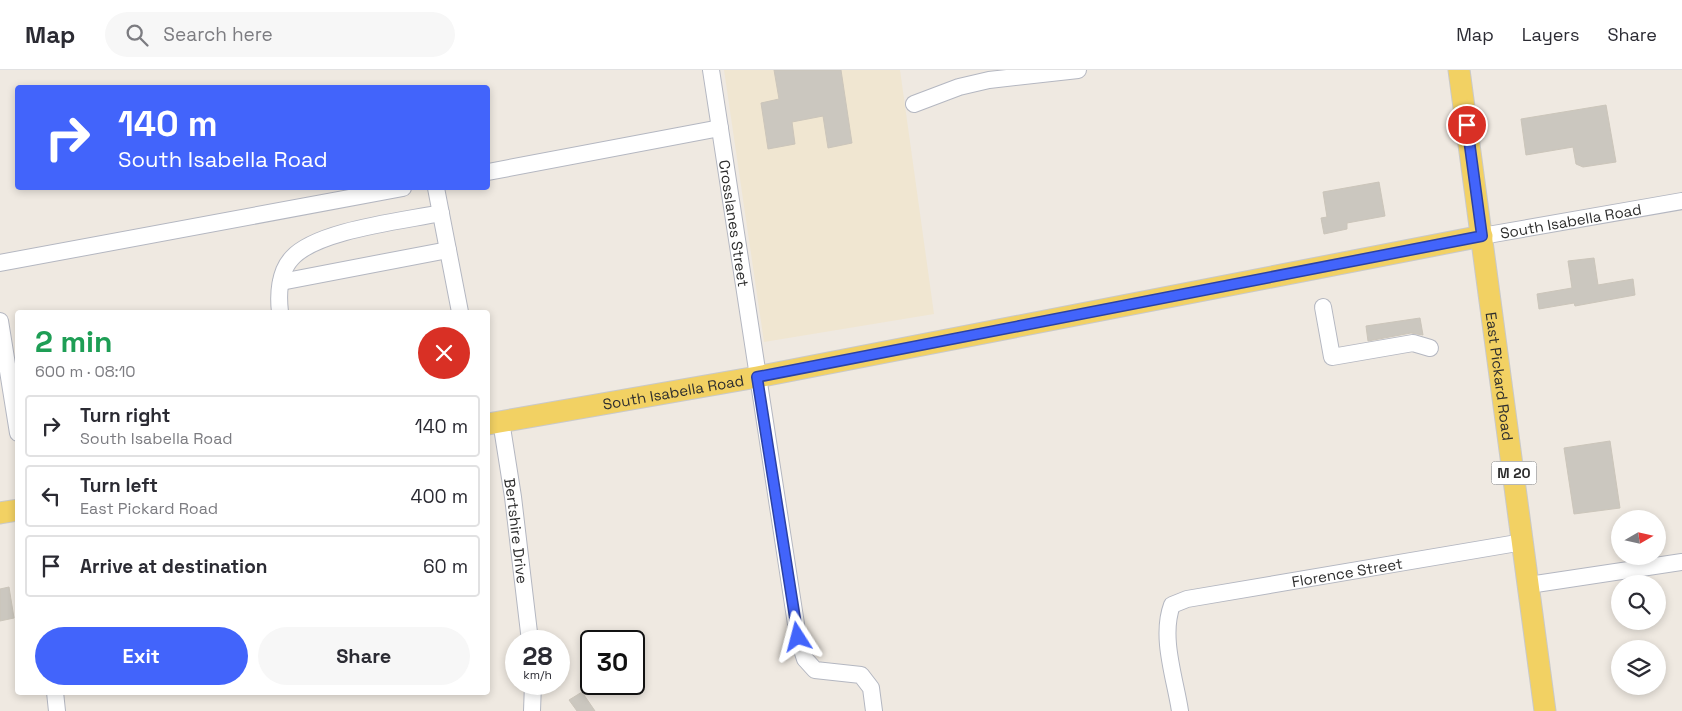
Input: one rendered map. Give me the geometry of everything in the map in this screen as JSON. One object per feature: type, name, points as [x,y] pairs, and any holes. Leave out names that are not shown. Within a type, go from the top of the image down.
[{"type":"main road","name":"East Pickard Road","points":[[1459,70],[1545,711]]},
{"type":"main road","name":"South Isabella Road","points":[[494,422],[757,377],[1482,236]]},
{"type":"main road","points":[[0,513],[15,510]]},
{"type":"street","name":"Crosslanes Street","points":[[711,70],[797,628],[805,659],[815,670],[861,675],[871,688],[874,711]]},
{"type":"street","points":[[914,104],[959,88],[989,80],[1078,70]]},
{"type":"street","points":[[490,172],[720,128]]},
{"type":"street","points":[[0,263],[392,190]]},
{"type":"street","points":[[436,190],[460,310]]},
{"type":"street","name":"South Isabella Road","points":[[1482,236],[1682,201]]},
{"type":"street","points":[[280,310],[281,282],[291,259],[316,241],[441,213]]},
{"type":"street","points":[[281,282],[448,250]]},
{"type":"street","points":[[1323,307],[1332,357],[1413,343],[1430,348]]},
{"type":"street","points":[[0,322],[15,414]]},
{"type":"street","name":"Bertshire Drive","points":[[494,422],[513,496],[529,630]]},
{"type":"street","name":"Florence Street","points":[[1180,711],[1167,632],[1172,605],[1187,598],[1523,542]]},
{"type":"street","points":[[1529,585],[1682,562]]},
{"type":"street","points":[[55,695],[57,711]]},
{"type":"street","points":[[532,711],[533,695]]},
{"type":"shaded area","points":[[724,70],[900,70],[934,314],[764,342]]},
{"type":"building","points":[[774,70],[841,70],[852,143],[828,148],[823,116],[792,122],[795,144],[768,149],[761,103],[779,99]]},
{"type":"building","points":[[1606,105],[1616,162],[1583,167],[1576,164],[1573,147],[1526,155],[1521,119]]},
{"type":"building","points":[[1379,182],[1385,216],[1347,223],[1347,229],[1324,234],[1321,218],[1327,217],[1323,192]]},
{"type":"building","points":[[1594,258],[1598,285],[1633,279],[1635,295],[1575,306],[1574,303],[1539,309],[1537,294],[1572,288],[1568,261]]},
{"type":"building","points":[[1420,318],[1423,335],[1411,333],[1368,341],[1366,326]]},
{"type":"building","points":[[1610,441],[1620,508],[1574,514],[1564,448]]},
{"type":"building","points":[[9,587],[14,618],[0,621],[0,589]]},
{"type":"building","points":[[580,693],[580,695],[584,695],[595,711],[577,711],[569,700]]},
{"type":"route","points":[[798,637],[757,377],[1482,236],[1467,125]]}]
